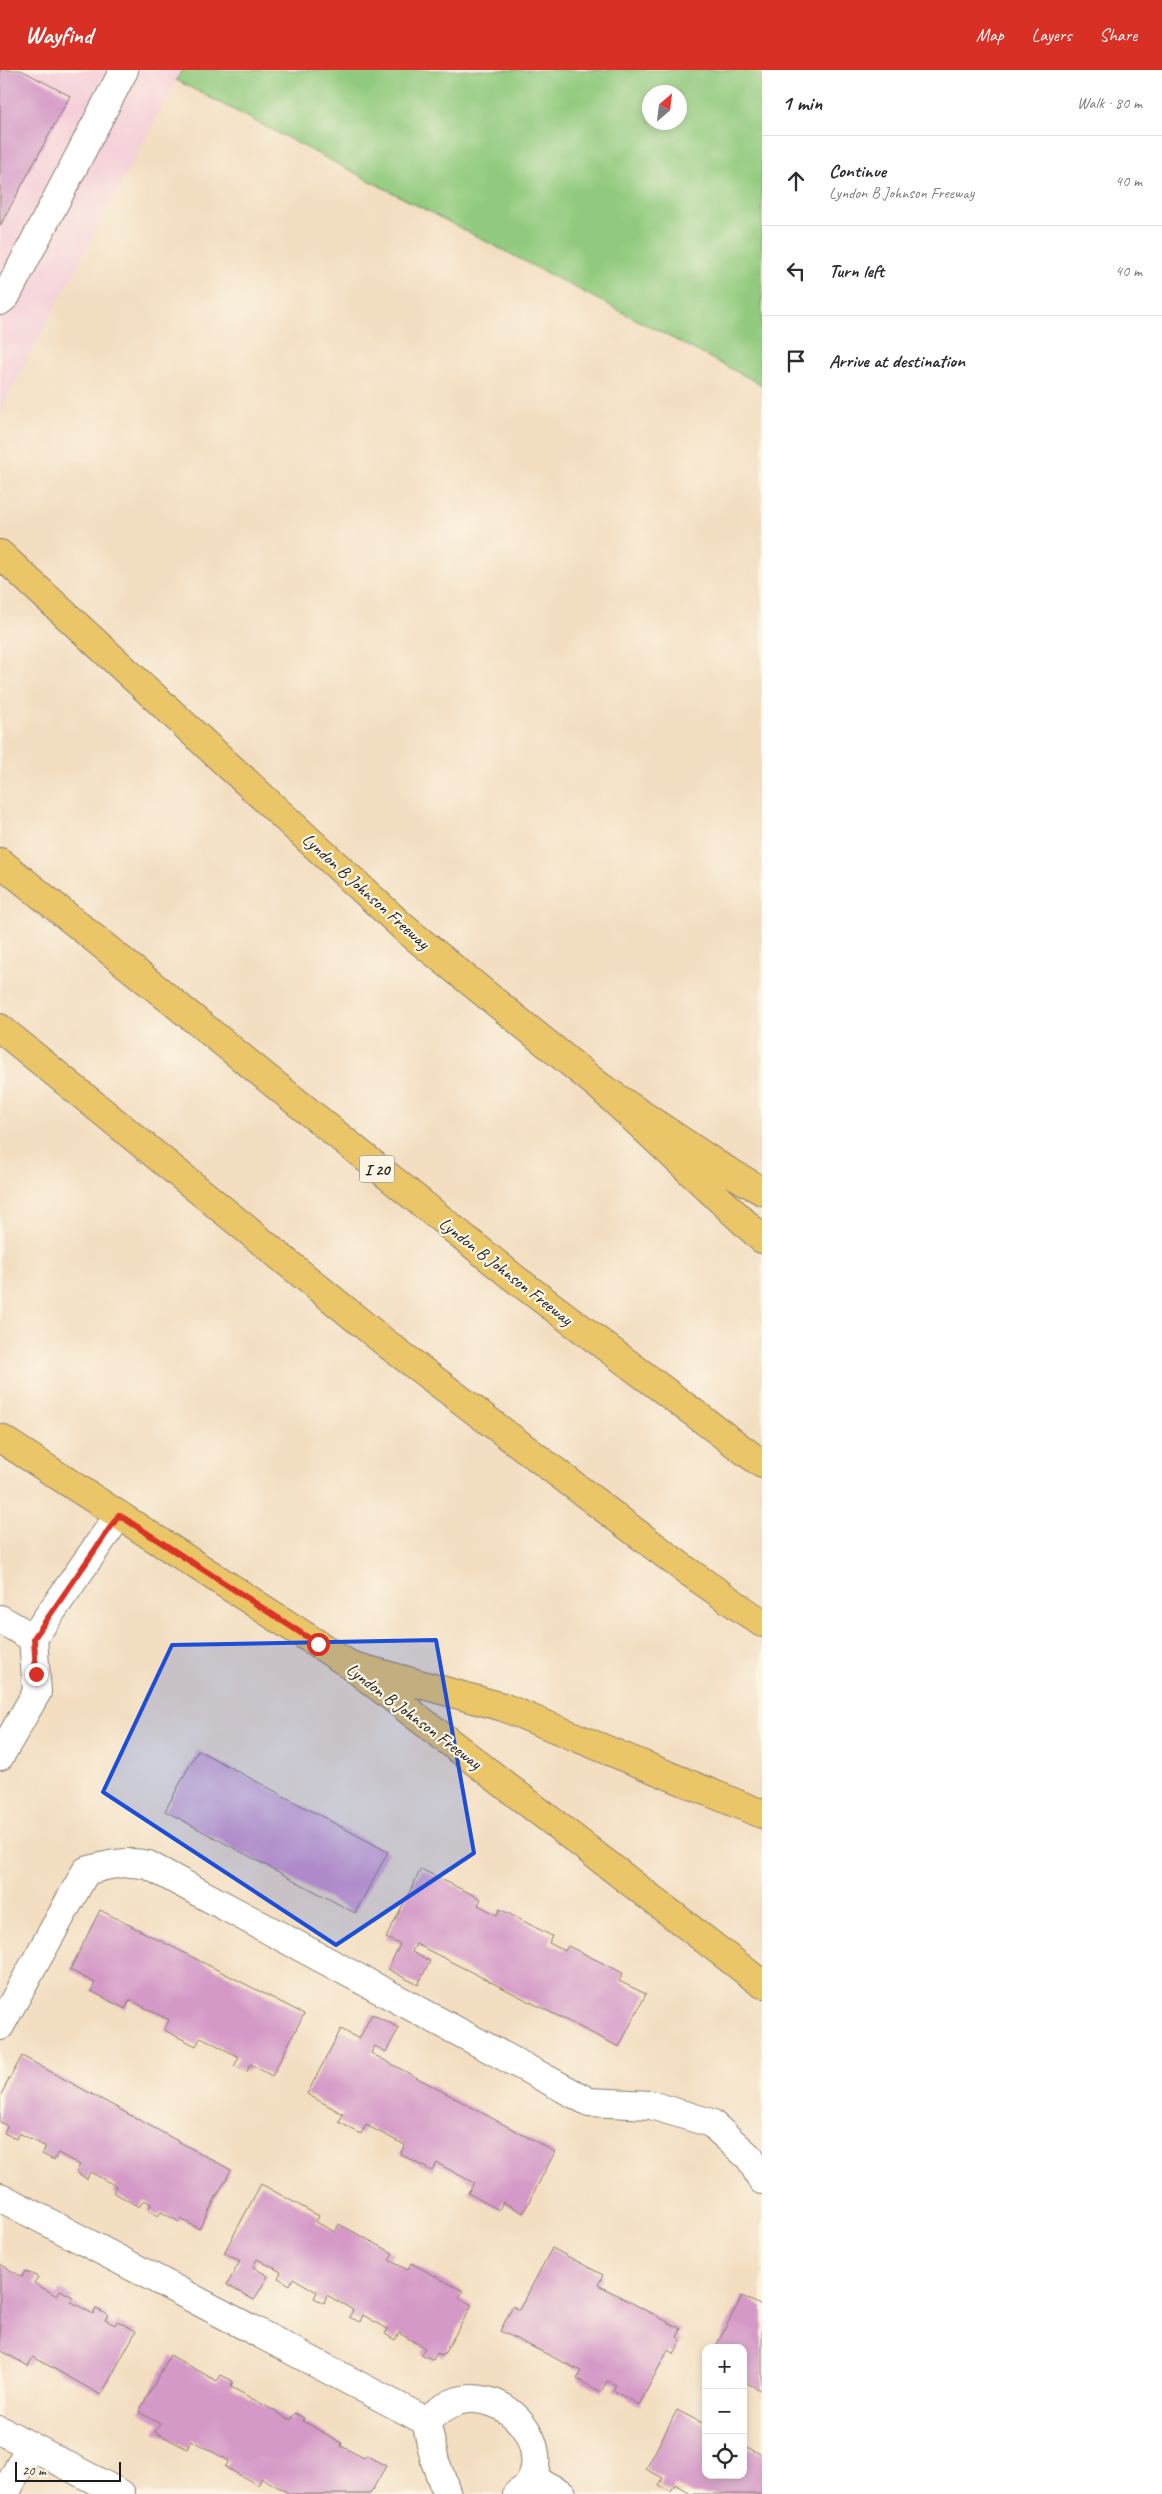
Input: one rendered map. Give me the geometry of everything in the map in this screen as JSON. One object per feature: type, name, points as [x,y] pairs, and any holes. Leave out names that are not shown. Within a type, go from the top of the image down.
[{"type":"main road","name":"Lyndon B Johnson Freeway","points":[[0,554],[404,928],[599,1086],[716,1164],[762,1191]]},
{"type":"main road","name":"Lyndon B Johnson Freeway","points":[[0,862],[506,1272],[762,1464]]},
{"type":"main road","points":[[0,1028],[387,1344],[683,1568],[762,1623]]},
{"type":"main road","points":[[599,1086],[762,1239]]},
{"type":"main road","name":"Lyndon B Johnson Freeway","points":[[0,1438],[350,1665],[762,1984]]},
{"type":"main road","points":[[350,1665],[503,1707],[762,1814]]},
{"type":"street","points":[[0,302],[6,296],[113,74]]},
{"type":"street","points":[[0,1756],[37,1692],[34,1638],[119,1515]]},
{"type":"street","points":[[0,1619],[34,1638]]},
{"type":"street","points":[[0,2026],[86,1871],[110,1863],[148,1865],[589,2102],[651,2105],[711,2123],[750,2158],[762,2180]]},
{"type":"street","points":[[0,2197],[426,2421]]},
{"type":"street","points":[[426,2421],[441,2408],[459,2401],[478,2399],[498,2404],[514,2414],[527,2430],[534,2448],[534,2468],[524,2486],[562,2494]]},
{"type":"street","points":[[426,2421],[441,2489]]},
{"type":"street","points":[[0,2430],[121,2494]]},
{"type":"street","points":[[5,2494],[30,2446]]},
{"type":"highlighted area","points":[[436,1640],[474,1853],[336,1945],[103,1792],[172,1645]]},
{"type":"shaded area","points":[[0,70],[182,70],[0,411]]},
{"type":"green space","points":[[182,70],[762,70],[762,385],[176,80]]},
{"type":"building","points":[[0,70],[21,70],[70,96],[0,226]]},
{"type":"building","points":[[198,1750],[388,1852],[355,1913],[165,1811]]},
{"type":"building","points":[[421,1869],[481,1899],[478,1905],[497,1915],[500,1909],[552,1936],[549,1943],[565,1951],[568,1946],[623,1973],[619,1981],[646,1994],[619,2047],[416,1944],[412,1952],[430,1961],[418,1985],[388,1969],[400,1944],[386,1938]]},
{"type":"building","points":[[100,1910],[304,2014],[272,2076],[250,2064],[247,2072],[234,2066],[239,2057],[201,2037],[196,2046],[164,2030],[169,2020],[130,2000],[125,2009],[91,1991],[95,1983],[70,1970]]},
{"type":"building","points":[[372,2014],[399,2028],[386,2052],[375,2046],[371,2053],[555,2152],[523,2213],[503,2202],[499,2210],[468,2193],[474,2183],[437,2163],[432,2171],[400,2154],[405,2145],[366,2125],[361,2134],[339,2122],[343,2114],[307,2094],[341,2029],[359,2039]]},
{"type":"building","points":[[22,2056],[231,2170],[199,2229],[181,2219],[179,2222],[161,2212],[158,2216],[148,2210],[151,2204],[144,2200],[139,2207],[113,2192],[116,2186],[90,2172],[87,2179],[76,2172],[80,2165],[58,2153],[54,2160],[42,2154],[46,2147],[19,2133],[16,2139],[4,2133],[7,2126],[0,2122],[0,2096]]},
{"type":"building","points":[[261,2184],[319,2216],[316,2222],[335,2232],[339,2224],[393,2253],[389,2260],[408,2270],[411,2263],[463,2291],[459,2298],[472,2305],[443,2356],[437,2353],[433,2360],[421,2354],[425,2348],[399,2333],[395,2340],[385,2334],[388,2329],[363,2315],[360,2322],[349,2317],[353,2310],[327,2295],[324,2303],[314,2298],[317,2292],[293,2278],[290,2285],[278,2278],[281,2272],[257,2259],[253,2267],[268,2276],[254,2300],[227,2285],[240,2261],[224,2253]]},
{"type":"building","points":[[552,2248],[603,2275],[598,2285],[681,2329],[677,2337],[681,2340],[674,2354],[668,2350],[639,2405],[613,2390],[616,2385],[607,2381],[601,2392],[577,2379],[581,2371],[500,2331],[513,2306],[519,2310]]},
{"type":"building","points":[[0,2264],[22,2277],[25,2271],[38,2277],[34,2283],[57,2296],[60,2290],[73,2297],[70,2301],[93,2314],[96,2309],[108,2315],[105,2320],[115,2325],[117,2321],[136,2331],[101,2395],[33,2357],[28,2366],[0,2350]]},
{"type":"building","points":[[742,2296],[762,2306],[762,2391],[747,2383],[747,2344],[717,2344]]},
{"type":"building","points":[[170,2355],[217,2381],[221,2375],[233,2381],[231,2387],[291,2420],[295,2413],[304,2418],[303,2421],[342,2443],[341,2446],[364,2458],[366,2455],[386,2466],[370,2494],[290,2494],[262,2478],[258,2485],[225,2467],[229,2461],[191,2440],[187,2449],[155,2432],[160,2424],[139,2412]]},
{"type":"building","points":[[677,2410],[702,2423],[702,2479],[747,2479],[747,2447],[762,2455],[762,2494],[691,2494],[675,2485],[671,2492],[659,2486],[663,2478],[646,2469]]},
{"type":"route","points":[[36,1674],[34,1638],[119,1515],[318,1644]]}]
